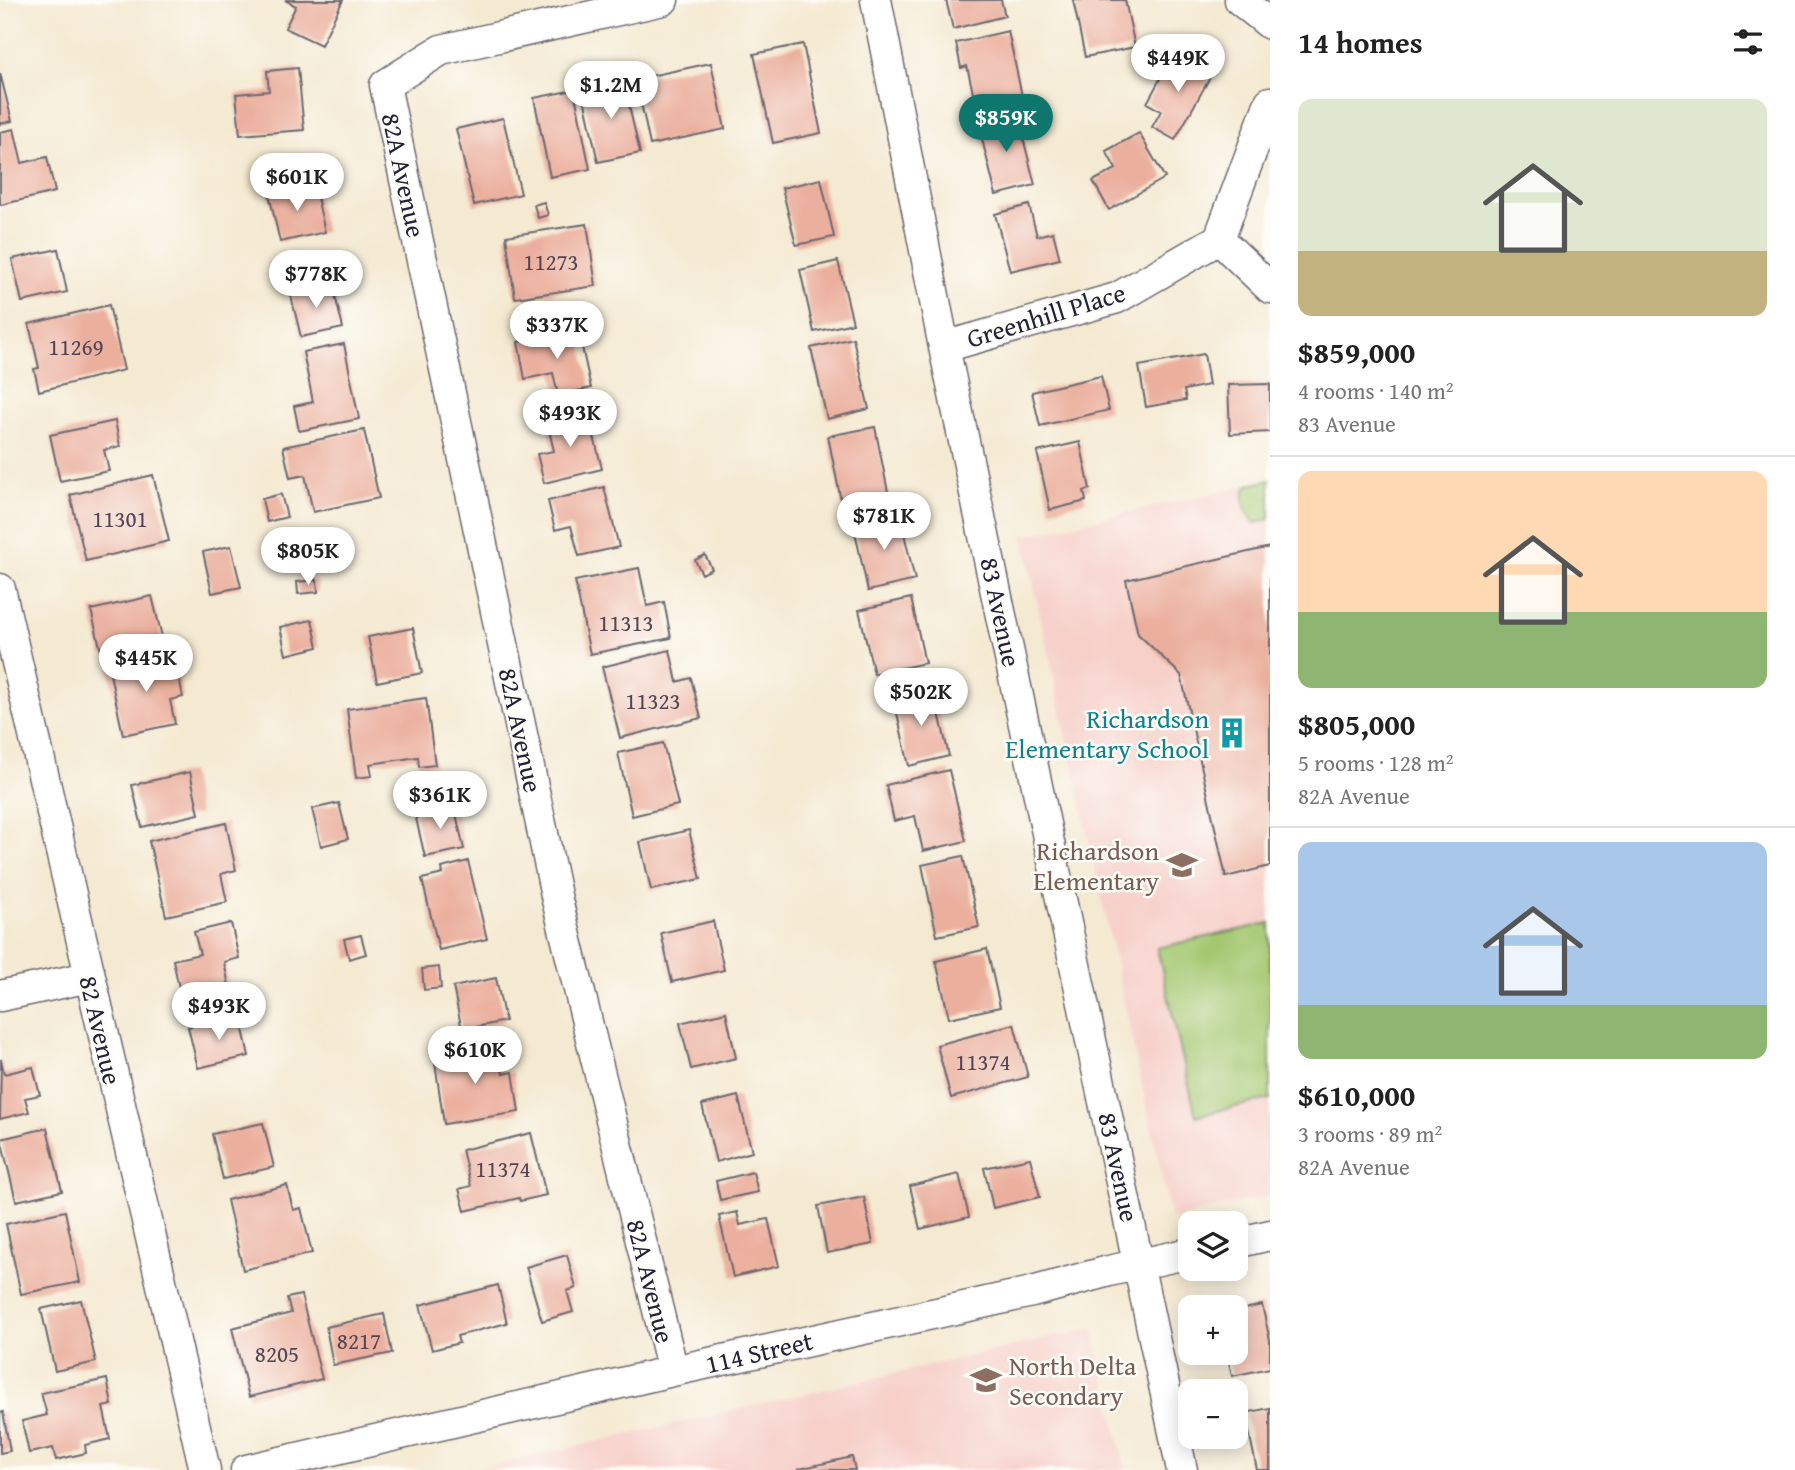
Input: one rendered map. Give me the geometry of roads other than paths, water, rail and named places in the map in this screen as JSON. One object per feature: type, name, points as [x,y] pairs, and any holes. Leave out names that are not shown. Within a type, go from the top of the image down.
[{"type":"street","name":"82A Avenue","points":[[663,0],[441,50],[385,85],[557,900],[673,1371]]},
{"type":"street","name":"83 Avenue","points":[[876,0],[944,347],[1182,1470]]},
{"type":"street","points":[[1240,0],[1270,24]]},
{"type":"street","points":[[1270,102],[1219,239],[1270,288]]},
{"type":"street","name":"Greenhill Place","points":[[944,347],[1117,298],[1219,239]]},
{"type":"street","name":"82 Avenue","points":[[0,589],[205,1470]]},
{"type":"street","points":[[0,996],[89,977]]},
{"type":"street","points":[[1248,1240],[1270,1235]]},
{"type":"street","name":"114 Street","points":[[246,1470],[673,1371],[1032,1292],[1178,1256]]},
{"type":"place","name":"Richardson Elementary School","points":[[1232,733]]},
{"type":"place","name":"Richardson Elementary","points":[[1182,865]]},
{"type":"place","name":"North Delta Secondary","points":[[986,1380]]}]
